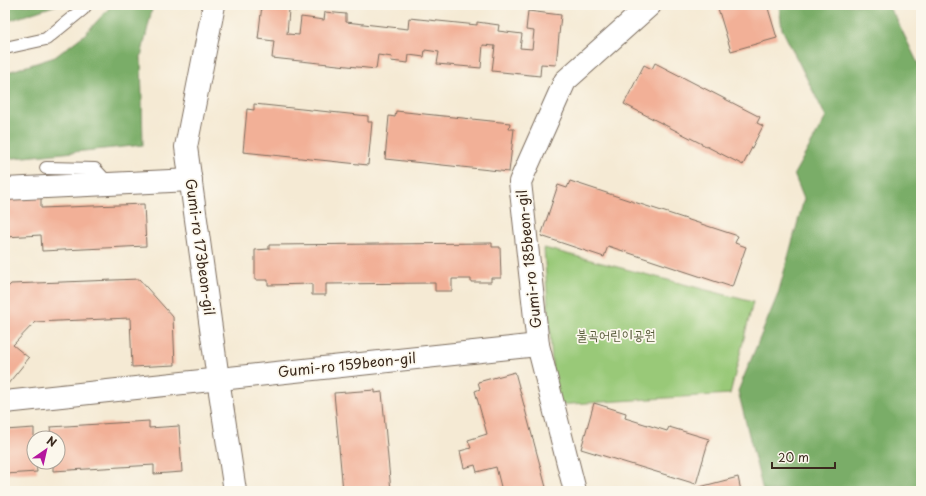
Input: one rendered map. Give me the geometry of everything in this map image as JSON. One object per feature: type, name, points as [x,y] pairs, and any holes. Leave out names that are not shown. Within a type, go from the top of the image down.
[{"type":"street","name":"Gumi-ro 173beon-gil","points":[[214,5],[186,147],[235,491]]},
{"type":"street","name":"Gumi-ro 185beon-gil","points":[[538,345],[520,182],[565,81],[650,5]]},
{"type":"street","points":[[5,189],[191,180]]},
{"type":"street","points":[[538,345],[576,491]]},
{"type":"street","name":"Gumi-ro 159beon-gil","points":[[5,402],[538,345]]},
{"type":"lane","points":[[5,48],[46,39],[86,5]]},
{"type":"lane","points":[[46,168],[95,170],[109,184]]},
{"type":"green space","points":[[5,5],[57,5],[5,22]]},
{"type":"green space","points":[[112,5],[153,5],[141,57],[143,145],[5,159],[5,73],[55,57],[85,34]]},
{"type":"green space","points":[[779,5],[887,5],[896,18],[921,70],[921,491],[763,491],[738,391],[778,294],[804,199],[794,174],[826,117],[782,29]]},
{"type":"green space","name":"불곡어린이공원","points":[[544,248],[753,302],[730,394],[555,405]]},
{"type":"building","points":[[262,5],[298,5],[297,11],[289,10],[287,34],[299,35],[301,17],[324,20],[325,12],[346,14],[346,22],[408,29],[409,18],[477,25],[477,22],[499,25],[498,31],[522,34],[520,48],[532,49],[534,31],[526,30],[528,11],[561,15],[556,65],[541,64],[540,76],[492,71],[495,46],[483,45],[481,68],[437,64],[439,52],[425,50],[424,57],[409,55],[408,63],[391,61],[392,57],[378,55],[376,69],[272,58],[274,41],[258,39]]},
{"type":"building","points":[[717,5],[767,5],[777,38],[731,51]]},
{"type":"building","points":[[655,63],[760,117],[757,123],[763,126],[743,165],[624,104],[644,65],[652,69]]},
{"type":"building","points":[[254,104],[368,116],[368,122],[372,122],[368,165],[243,152],[247,109],[254,110]]},
{"type":"building","points":[[396,111],[510,123],[509,129],[514,129],[509,172],[385,159],[389,116],[395,117]]},
{"type":"building","points":[[570,181],[738,236],[735,243],[746,247],[732,287],[608,246],[604,257],[541,236],[558,185],[567,188]]},
{"type":"building","points":[[41,194],[41,208],[144,204],[146,246],[42,251],[41,235],[5,237],[5,195]]},
{"type":"building","points":[[492,243],[492,247],[500,247],[501,278],[491,278],[491,282],[471,282],[471,279],[452,279],[452,291],[435,291],[435,283],[326,284],[326,295],[312,295],[312,284],[268,285],[268,280],[255,280],[255,250],[269,249],[269,245]]},
{"type":"building","points":[[139,279],[173,317],[175,365],[132,367],[130,318],[35,322],[13,345],[29,358],[7,385],[5,383],[5,290],[11,284]]},
{"type":"building","points":[[515,372],[547,491],[502,491],[496,467],[477,472],[475,465],[464,468],[460,451],[471,448],[468,440],[487,434],[475,391],[480,389],[478,382]]},
{"type":"building","points":[[375,390],[375,393],[382,392],[391,491],[343,491],[334,393]]},
{"type":"building","points":[[594,403],[626,413],[625,418],[667,431],[669,427],[709,439],[696,484],[581,449]]},
{"type":"building","points":[[149,421],[149,428],[179,426],[182,472],[154,474],[154,465],[53,471],[66,470],[66,430],[50,430],[50,427]]},
{"type":"building","points":[[34,428],[34,430],[26,430],[26,470],[37,470],[37,472],[5,474],[5,430]]},
{"type":"building","points":[[738,477],[741,491],[693,491],[692,489]]}]
